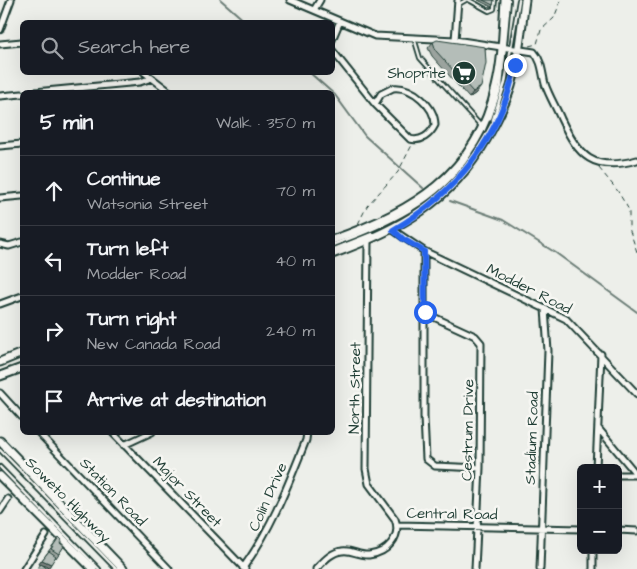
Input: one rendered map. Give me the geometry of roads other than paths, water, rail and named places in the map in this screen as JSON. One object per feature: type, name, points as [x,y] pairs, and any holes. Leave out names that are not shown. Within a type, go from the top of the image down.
[{"type":"main road","points":[[335,253],[393,230],[438,200],[455,184],[474,161],[498,118],[511,86],[506,0]]},
{"type":"main road","points":[[335,239],[395,215],[429,193],[444,180],[463,158],[482,127],[525,0]]},
{"type":"main road","points":[[0,364],[20,356]]},
{"type":"main road","points":[[0,374],[20,367]]},
{"type":"main road","name":"Soweto Highway","points":[[0,441],[123,569]]},
{"type":"main road","name":"Soweto Highway","points":[[0,476],[93,569]]},
{"type":"street","points":[[0,30],[11,0]]},
{"type":"street","points":[[290,0],[376,36],[455,40],[534,52],[540,59],[546,86],[571,139],[584,155],[594,162],[612,165],[637,160]]},
{"type":"street","points":[[314,10],[320,0]]},
{"type":"street","points":[[455,40],[458,2]]},
{"type":"street","points":[[335,33],[340,21]]},
{"type":"street","points":[[0,44],[20,42]]},
{"type":"street","points":[[335,54],[375,104],[404,135],[414,140],[427,136],[433,128],[435,120],[432,113],[413,91],[403,88],[390,89],[381,94],[375,104]]},
{"type":"street","points":[[148,75],[167,90]]},
{"type":"street","points":[[56,90],[140,82],[152,78]]},
{"type":"street","points":[[0,96],[20,94]]},
{"type":"street","points":[[0,146],[20,144]]},
{"type":"street","points":[[0,198],[20,196]]},
{"type":"street","name":"Modder Road","points":[[393,230],[403,239],[424,251],[545,309],[572,324],[637,394]]},
{"type":"street","name":"North Street","points":[[368,241],[366,469],[369,484],[386,506],[397,526]]},
{"type":"street","points":[[0,244],[9,246],[20,243]]},
{"type":"street","points":[[424,251],[424,417],[426,458],[435,466],[480,468]]},
{"type":"street","points":[[0,304],[20,297]]},
{"type":"street","name":"Stadium Road","points":[[540,569],[548,351],[545,309]]},
{"type":"street","name":"Cestrum Drive","points":[[425,312],[475,336],[482,346],[479,527]]},
{"type":"street","points":[[596,464],[601,354]]},
{"type":"street","points":[[0,393],[20,414]]},
{"type":"street","points":[[598,428],[637,475]]},
{"type":"street","name":"Station Road","points":[[41,435],[170,569]]},
{"type":"street","name":"Major Street","points":[[115,435],[244,568]]},
{"type":"street","points":[[124,445],[146,435]]},
{"type":"street","name":"Colin Drive","points":[[244,568],[260,546],[276,517],[307,435]]},
{"type":"street","points":[[622,475],[637,475]]},
{"type":"street","points":[[0,511],[8,499]]},
{"type":"street","name":"Central Road","points":[[316,569],[331,556],[341,551],[369,555],[377,552],[393,541],[396,536],[397,526],[577,529]]},
{"type":"street","points":[[475,569],[479,527]]},
{"type":"street","points":[[622,530],[637,531]]},
{"type":"street","points":[[24,569],[46,536]]},
{"type":"street","points":[[593,554],[593,569]]},
{"type":"lane","points":[[458,2],[468,0],[486,11],[492,11],[495,0]]},
{"type":"lane","points":[[480,0],[480,6]]},
{"type":"lane","points":[[335,244],[372,230],[407,213],[440,188],[456,172],[473,150],[493,111],[501,86],[519,0]]},
{"type":"lane","points":[[414,38],[420,58],[482,127]]},
{"type":"lane","points":[[335,249],[390,227],[410,215],[434,198],[464,169],[496,112],[504,91],[509,47]]},
{"type":"lane","name":"Soweto Highway","points":[[0,450],[116,569]]},
{"type":"lane","name":"Soweto Highway","points":[[0,467],[99,569]]},
{"type":"waterway","points":[[221,0],[244,20]]},
{"type":"waterway","points":[[312,75],[329,90]]},
{"type":"waterway","points":[[335,95],[365,136],[423,188]]},
{"type":"waterway","points":[[450,201],[503,220],[556,253],[637,312]]},
{"type":"place","name":"Shoprite","points":[[464,73]]}]
